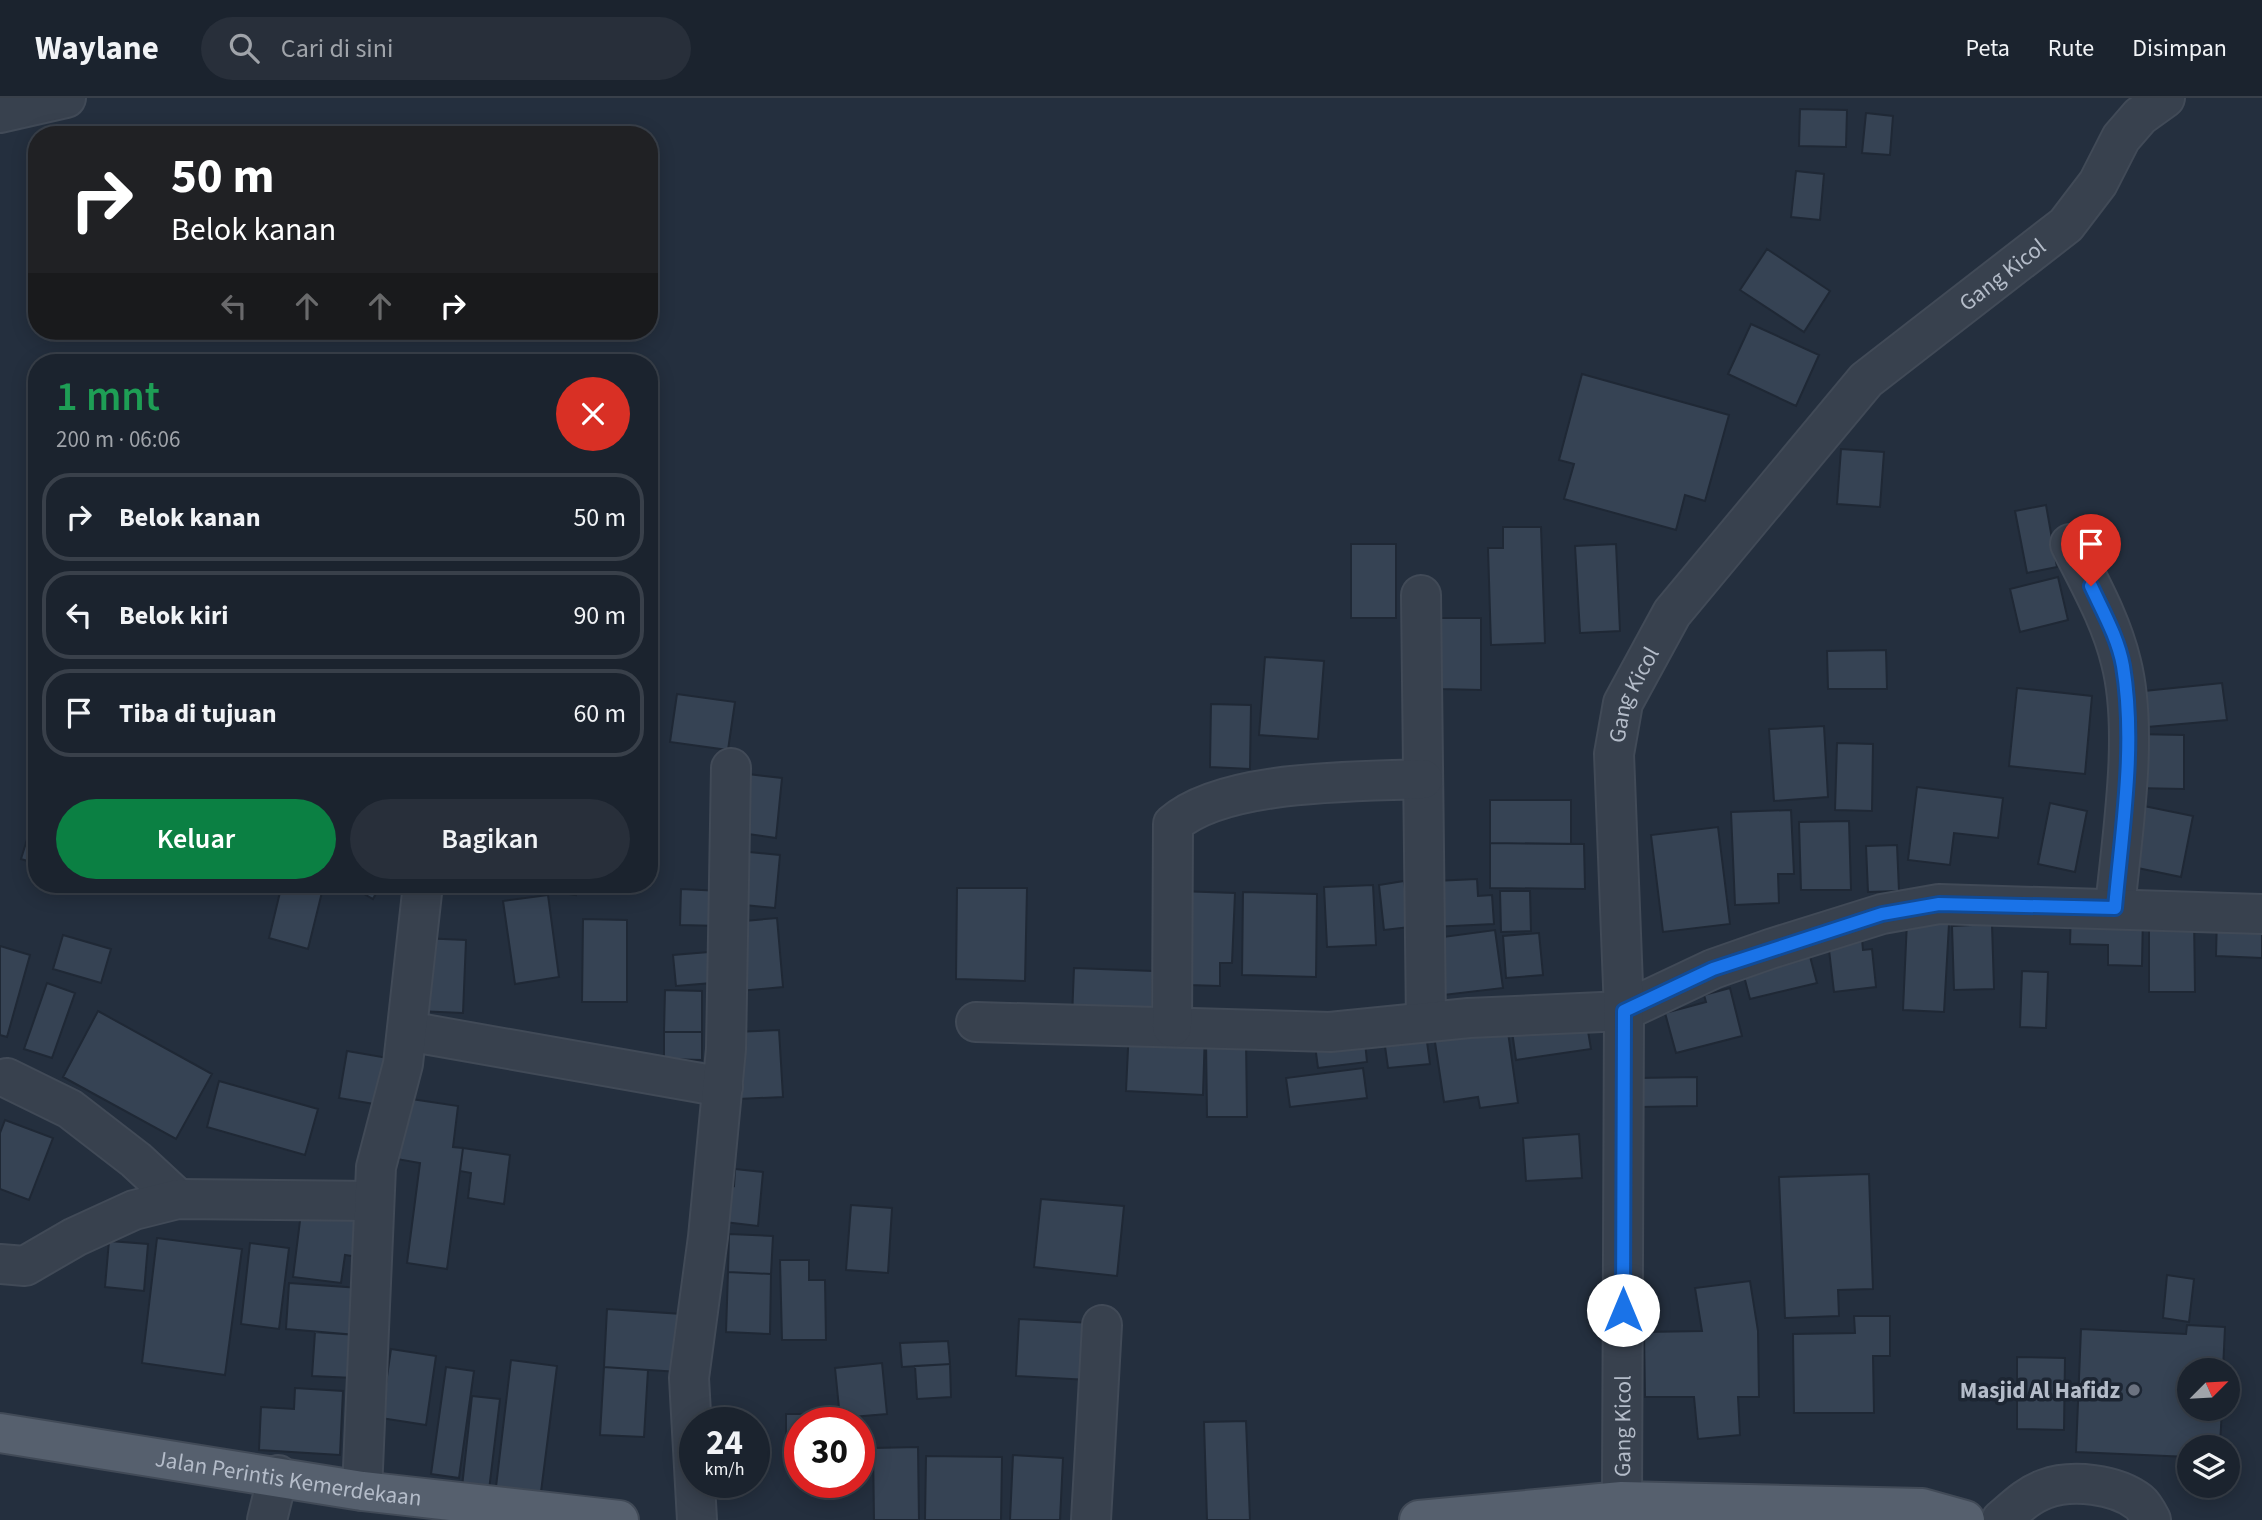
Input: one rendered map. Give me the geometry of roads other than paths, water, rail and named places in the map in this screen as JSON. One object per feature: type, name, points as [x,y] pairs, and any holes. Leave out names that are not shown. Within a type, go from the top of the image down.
[{"type":"main road","name":"Jalan Perintis Kemerdekaan","points":[[0,1433],[278,1475],[362,1491],[619,1520]]},
{"type":"main road","points":[[1419,1520],[1622,1501],[1922,1508],[1965,1520]]},
{"type":"street","points":[[0,113],[66,98]]},
{"type":"street","name":"Gang Kicol","points":[[1622,1501],[1624,1011],[1614,754],[1623,703],[1672,613],[1866,380],[2066,225],[2098,183],[2121,138],[2140,116],[2165,98]]},
{"type":"street","points":[[2070,544],[2112,629],[2122,664],[2128,722],[2115,908]]},
{"type":"street","points":[[1421,595],[1426,1022]]},
{"type":"street","points":[[697,1520],[689,1378],[723,1087],[732,768]]},
{"type":"street","points":[[1172,1027],[1174,824],[1189,810],[1226,799],[1291,786],[1423,779]]},
{"type":"street","points":[[362,1491],[376,1167],[403,1064],[422,893]]},
{"type":"street","points":[[976,1022],[1330,1032],[1426,1022],[1624,1011],[1713,969],[1882,914],[1939,904],[2262,914]]},
{"type":"street","points":[[407,1031],[723,1087]]},
{"type":"street","points":[[2,1084],[70,1109],[136,1160],[178,1199]]},
{"type":"street","points":[[0,1264],[25,1266],[75,1237],[134,1210],[178,1199],[374,1201]]},
{"type":"street","points":[[1091,1520],[1102,1325]]},
{"type":"street","points":[[267,1520],[278,1475]]},
{"type":"street","points":[[2001,1520],[2021,1502],[2060,1484],[2084,1484],[2115,1491],[2140,1503],[2151,1520]]},
{"type":"place","name":"Masjid Al Hafidz","points":[[2134,1390]]}]
